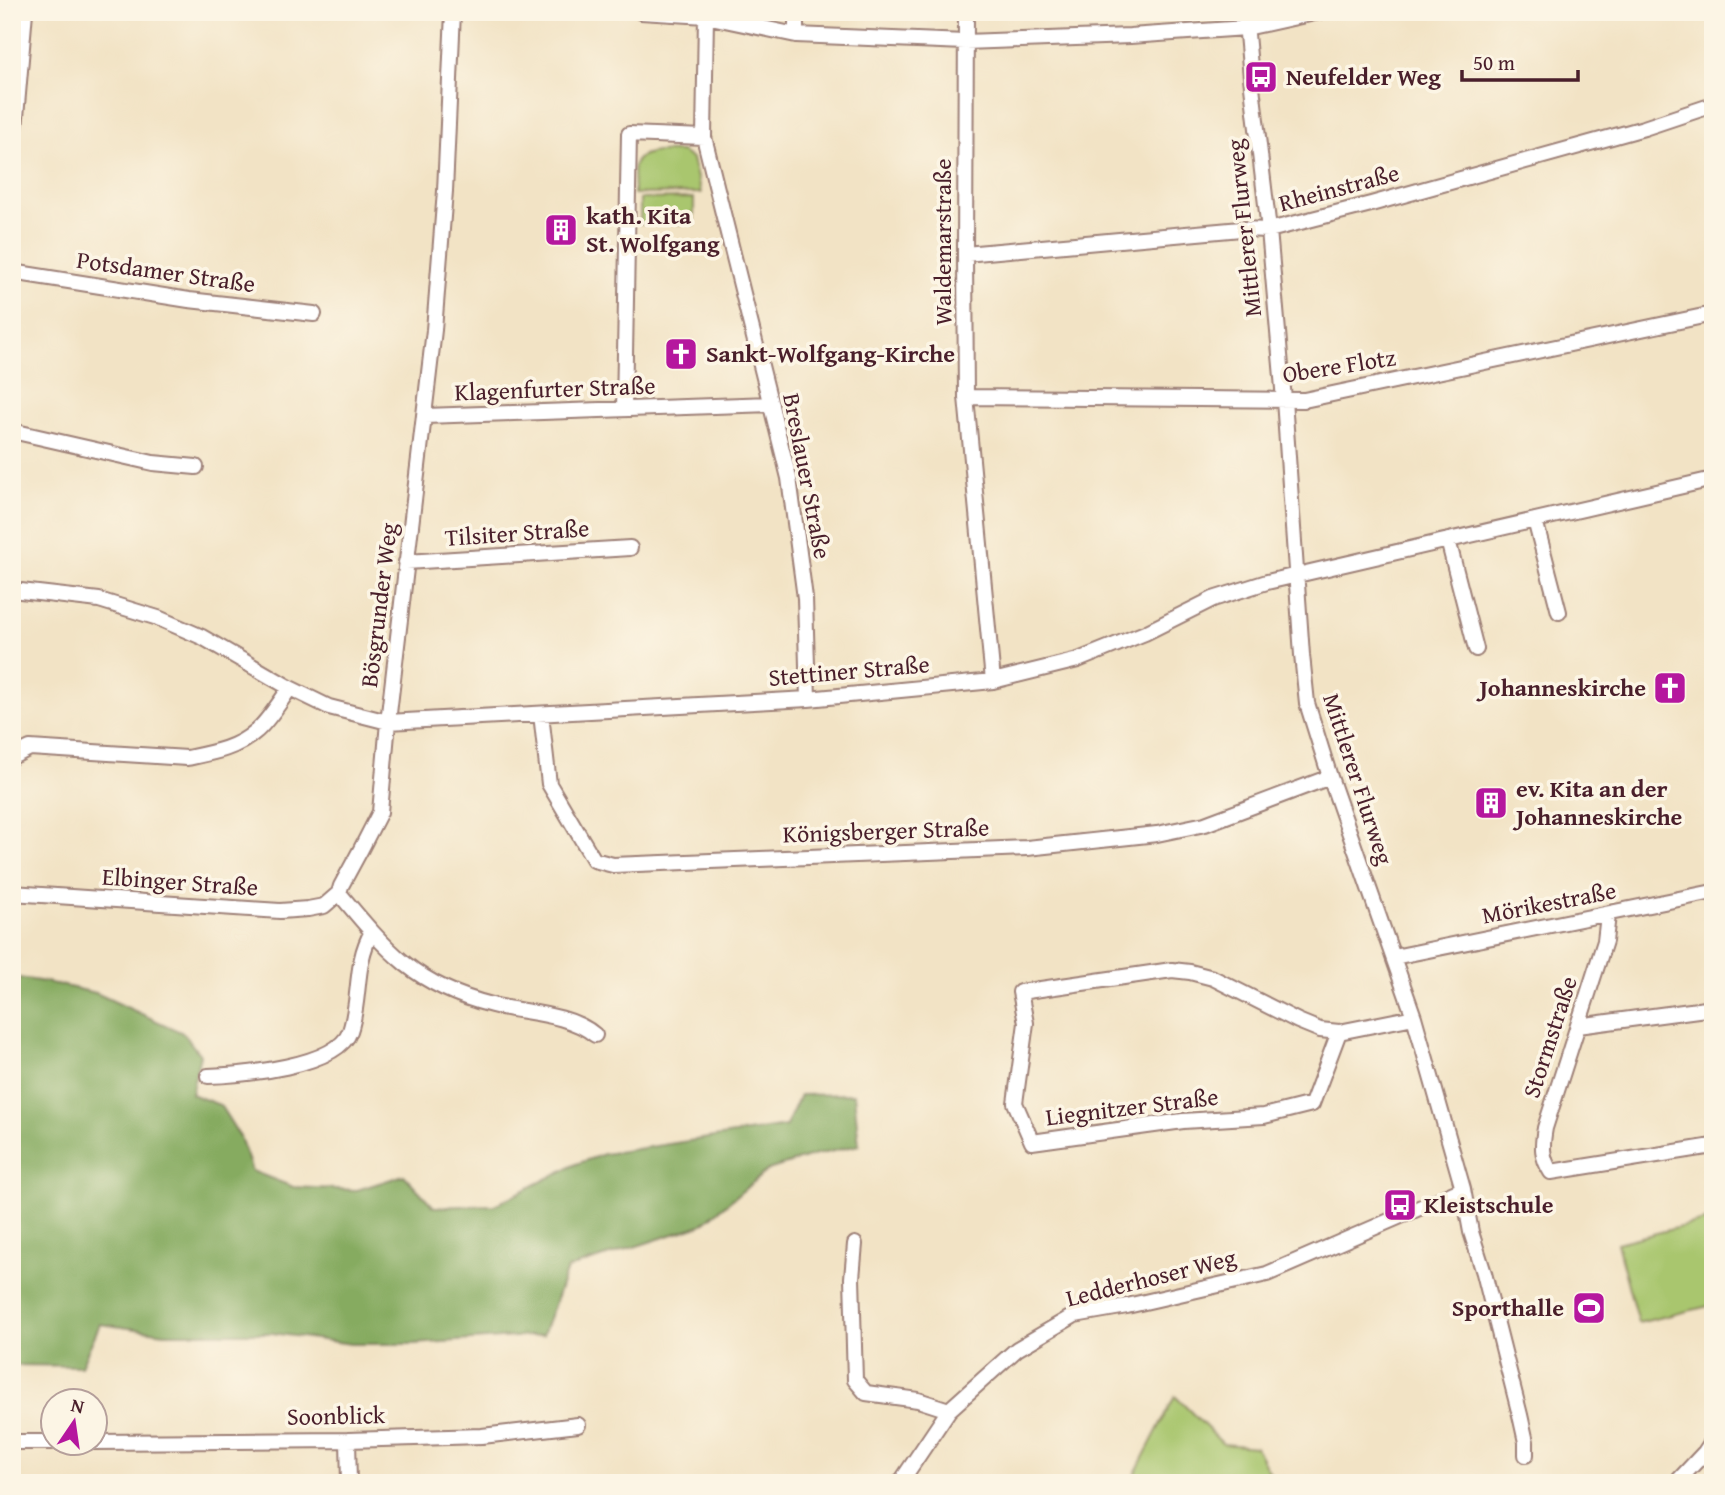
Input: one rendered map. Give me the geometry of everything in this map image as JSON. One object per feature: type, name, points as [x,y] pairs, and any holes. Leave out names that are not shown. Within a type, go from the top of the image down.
[{"type":"street","points":[[13,157],[25,12]]},
{"type":"street","name":"Bösgrunder Weg","points":[[339,893],[380,811],[434,330],[445,191],[453,12]]},
{"type":"street","points":[[641,12],[706,16],[796,35],[965,42],[1130,36],[1246,28],[1320,12]]},
{"type":"street","points":[[796,12],[796,35]]},
{"type":"street","name":"Waldemarstraße","points":[[966,12],[966,397],[993,681]]},
{"type":"street","name":"Mittlerer Flurweg","points":[[1245,12],[1269,230],[1307,703],[1414,1017],[1463,1189],[1471,1231],[1520,1415],[1526,1455]]},
{"type":"street","name":"Breslauer Straße","points":[[706,16],[704,137],[789,478],[805,598],[808,699]]},
{"type":"street","name":"Rheinstraße","points":[[965,254],[1241,229],[1269,230],[1644,128],[1713,105]]},
{"type":"street","points":[[624,409],[629,134],[704,137]]},
{"type":"street","name":"Potsdamer Straße","points":[[12,272],[189,300],[314,314]]},
{"type":"street","name":"Obere Flotz","points":[[966,397],[1304,400],[1713,314]]},
{"type":"street","name":"Klagenfurter Straße","points":[[425,416],[771,404]]},
{"type":"street","points":[[12,431],[153,463],[196,467]]},
{"type":"street","name":"Stettiner Straße","points":[[12,590],[99,600],[158,618],[202,637],[290,688],[329,707],[388,722],[808,699],[993,681],[1078,660],[1213,599],[1267,582],[1713,479]]},
{"type":"street","points":[[1535,520],[1559,612]]},
{"type":"street","points":[[1448,540],[1476,649]]},
{"type":"street","name":"Tilsiter Straße","points":[[406,562],[630,548]]},
{"type":"street","points":[[12,757],[30,748],[187,758],[207,754],[232,747],[257,732],[290,688]]},
{"type":"street","name":"Königsberger Straße","points":[[541,713],[549,784],[594,860],[614,866],[1027,848],[1157,834],[1205,824],[1330,777]]},
{"type":"street","name":"Mörikestraße","points":[[1394,957],[1713,892]]},
{"type":"street","name":"Elbinger Straße","points":[[12,893],[280,911],[324,905],[339,893]]},
{"type":"street","points":[[339,893],[395,957],[436,985],[492,1005],[577,1023],[595,1034]]},
{"type":"street","name":"Stormstraße","points":[[1608,915],[1605,941],[1543,1136],[1542,1152],[1546,1164],[1551,1172],[1713,1146]]},
{"type":"street","points":[[208,1076],[265,1072],[322,1056],[343,1043],[350,1031],[364,950],[372,932]]},
{"type":"street","name":"Liegnitzer Straße","points":[[1172,970],[1191,972],[1213,978],[1320,1030],[1339,1032],[1312,1104],[1264,1116],[1183,1121],[1031,1142],[1015,1103],[1026,1023],[1020,992],[1172,970]]},
{"type":"street","points":[[1578,1026],[1713,1008]]},
{"type":"street","points":[[1339,1032],[1414,1017]]},
{"type":"street","name":"Ledderhoser Weg","points":[[900,1483],[949,1410],[1017,1349],[1075,1315],[1267,1274],[1463,1189]]},
{"type":"street","points":[[855,1244],[852,1278],[855,1380],[866,1393],[918,1401],[949,1410]]},
{"type":"street","name":"Soonblick","points":[[108,1442],[482,1436],[578,1426]]},
{"type":"street","points":[[348,1440],[349,1483]]},
{"type":"street","points":[[1676,1483],[1713,1440]]},
{"type":"street","points":[[12,1442],[38,1442]]},
{"type":"green space","points":[[682,152],[692,159],[701,193],[634,194],[633,168],[637,160],[649,153]]},
{"type":"green space","points":[[694,198],[694,224],[640,224],[640,199]]},
{"type":"green space","points":[[12,977],[96,993],[183,1033],[200,1055],[191,1094],[220,1105],[240,1137],[252,1171],[293,1187],[357,1190],[404,1175],[434,1207],[495,1205],[576,1164],[604,1154],[786,1126],[800,1095],[854,1094],[859,1145],[768,1170],[701,1225],[567,1269],[543,1335],[414,1344],[351,1344],[272,1333],[165,1333],[100,1324],[81,1366],[12,1365]]},
{"type":"green space","points":[[1712,1219],[1713,1305],[1638,1323],[1617,1243]]},
{"type":"green space","points":[[1175,1396],[1223,1444],[1256,1447],[1275,1483],[1130,1483]]},
{"type":"place","name":"Neufelder Weg","points":[[1261,77]]},
{"type":"place","name":"kath. Kita St. Wolfgang","points":[[561,230]]},
{"type":"place","name":"Sankt-Wolfgang-Kirche","points":[[681,354]]},
{"type":"place","name":"Johanneskirche","points":[[1670,688]]},
{"type":"place","name":"ev. Kita an der Johanneskirche","points":[[1491,803]]},
{"type":"place","name":"Kleistschule","points":[[1400,1205]]},
{"type":"place","name":"Sporthalle","points":[[1589,1308]]}]
